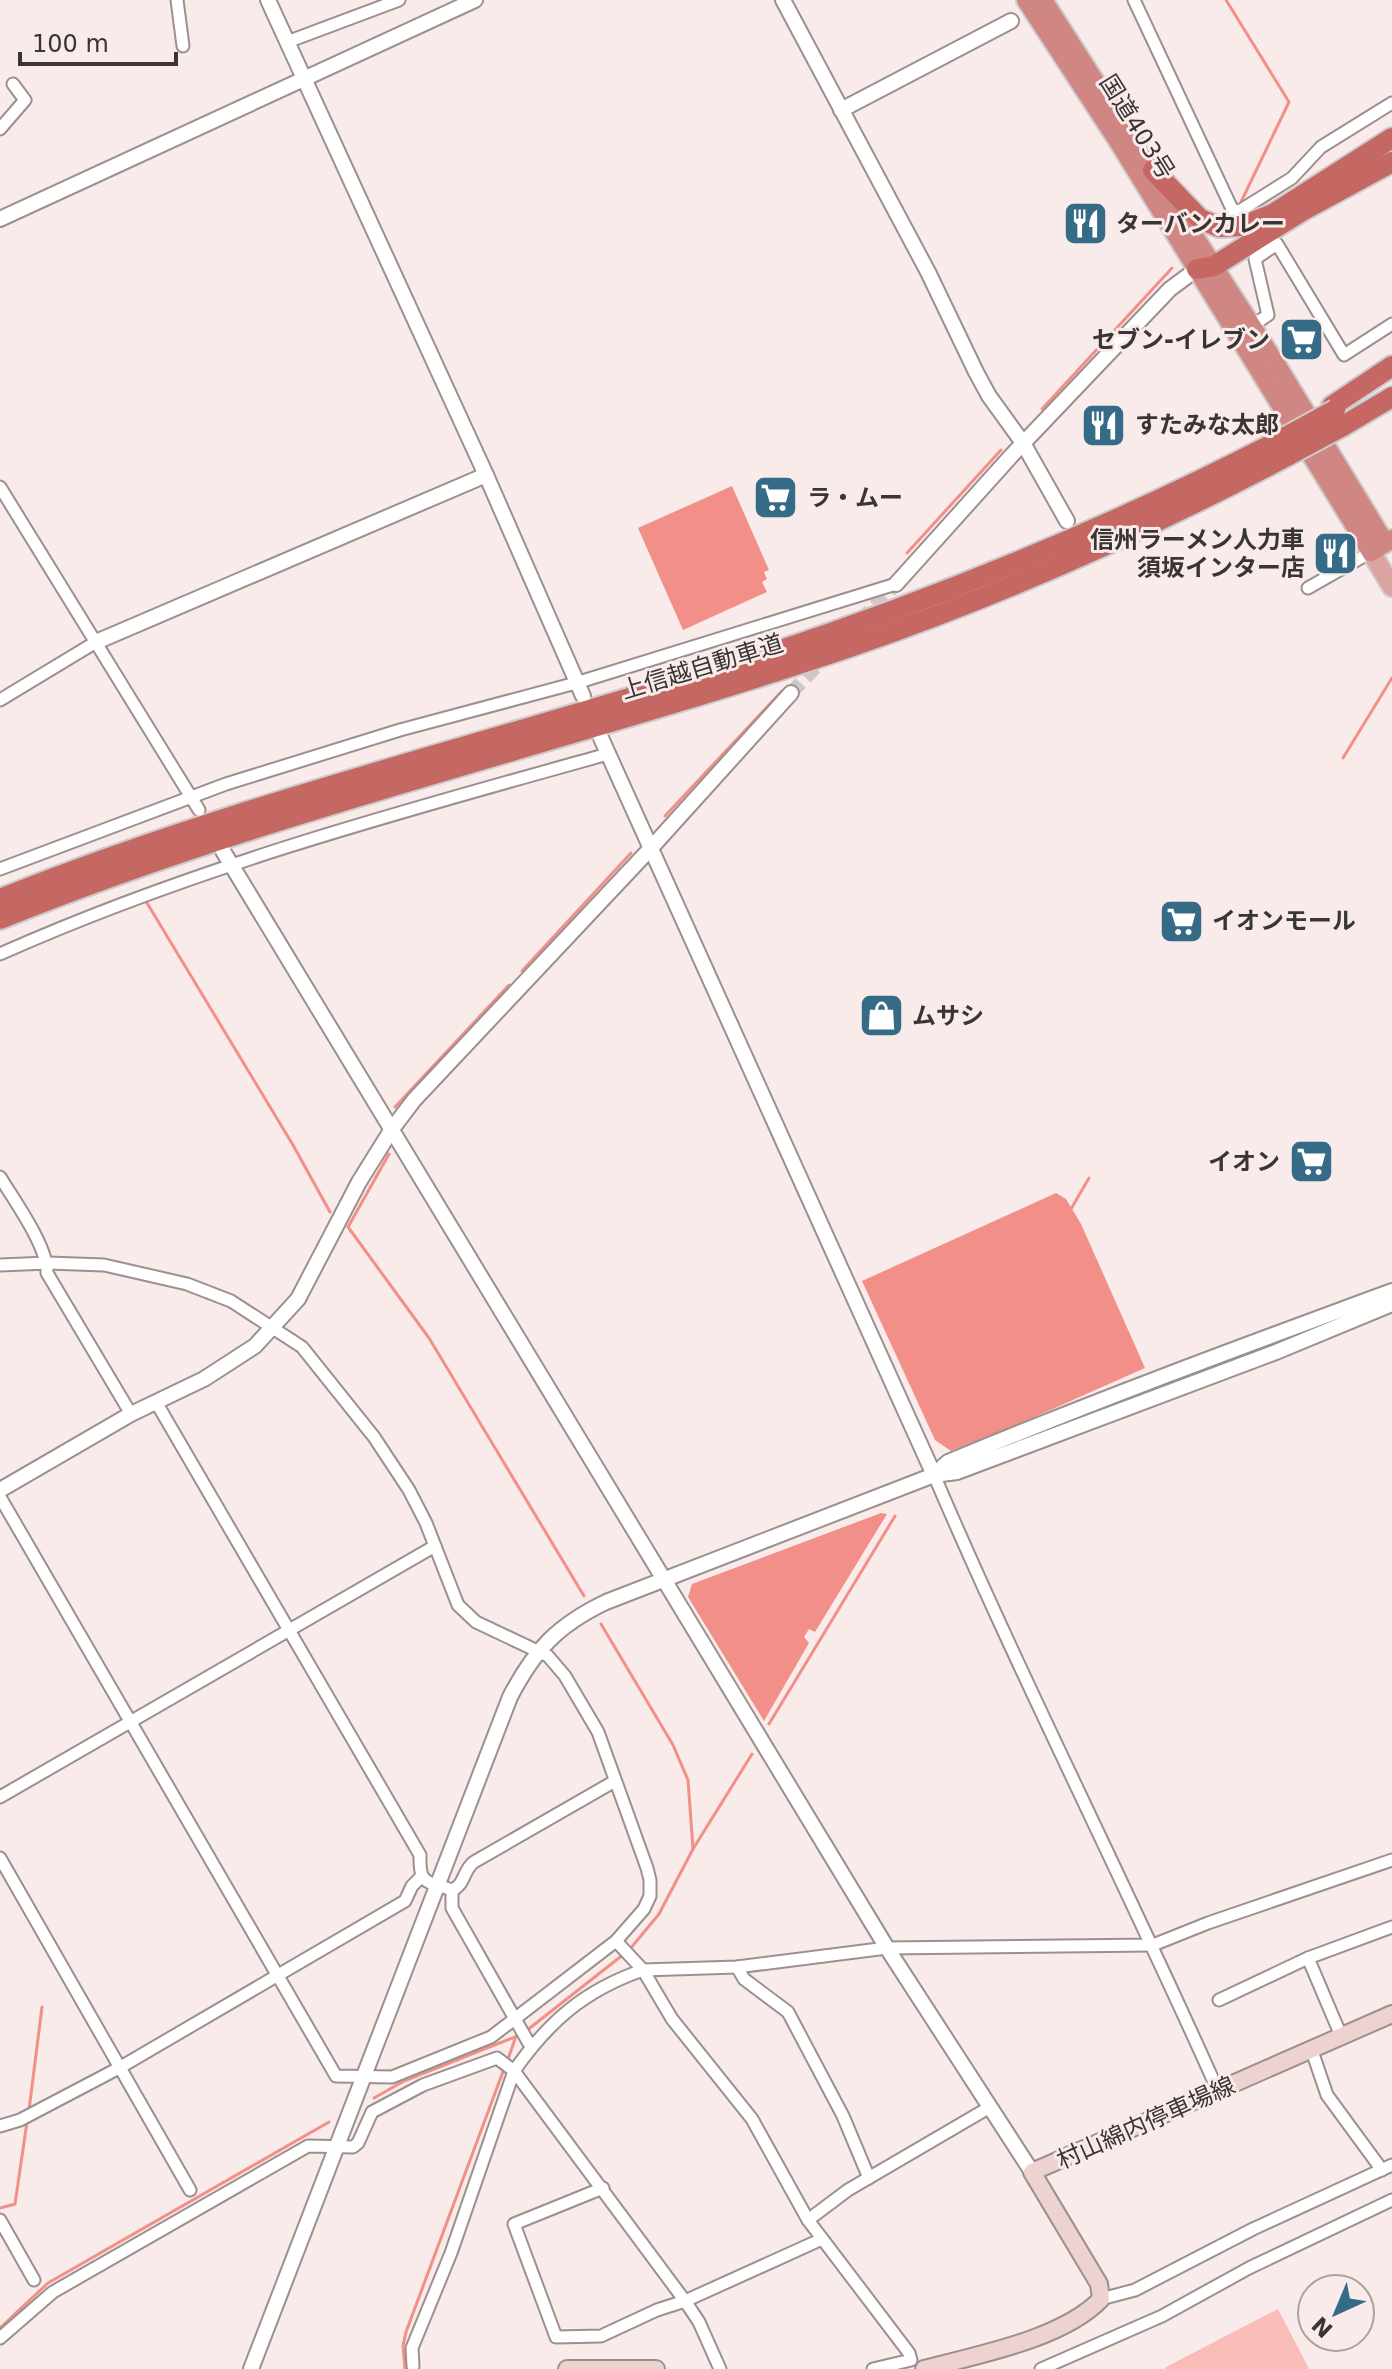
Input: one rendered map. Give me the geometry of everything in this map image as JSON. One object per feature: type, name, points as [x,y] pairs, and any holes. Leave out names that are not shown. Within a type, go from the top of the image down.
[{"type":"highway","name":"国道403号","points":[[1043,0],[1153,170],[1206,264],[1385,547]]},
{"type":"highway","name":"国道403号","points":[[1020,12],[1110,129],[1252,326],[1385,547]]},
{"type":"highway","points":[[1206,264],[1273,214],[1392,138]]},
{"type":"highway","points":[[1206,264],[1392,162]]},
{"type":"highway","points":[[1153,170],[1192,212],[1209,224],[1242,226],[1273,214]]},
{"type":"highway","points":[[1337,414],[1392,366]]},
{"type":"highway","name":"上信越自動車道","points":[[0,919],[161,858],[266,823],[659,708],[863,642],[1163,520],[1392,377]]},
{"type":"highway","name":"上信越自動車道","points":[[1337,414],[1392,397]]},
{"type":"highway","name":"上信越自動車道","points":[[0,899],[138,847],[264,805],[634,697],[843,630],[962,586],[1090,532],[1217,473],[1284,447]]},
{"type":"main road","points":[[1385,547],[1392,587]]},
{"type":"main road","name":"村山綿内停車場線","points":[[1101,2299],[1099,2284],[1032,2172],[1392,2014]]},
{"type":"main road","points":[[924,2369],[1004,2349],[1039,2336],[1088,2310],[1101,2299]]},
{"type":"main road","points":[[567,2369],[656,2369]]},
{"type":"street","points":[[177,0],[183,46]]},
{"type":"street","points":[[268,0],[486,475],[580,689]]},
{"type":"street","points":[[287,42],[399,0]]},
{"type":"street","points":[[0,219],[475,0]]},
{"type":"street","points":[[783,0],[928,272],[989,396],[1023,443],[1067,521]]},
{"type":"street","points":[[1134,0],[1233,211],[1241,210],[1292,178],[1321,147],[1392,103]]},
{"type":"street","points":[[841,110],[1020,12]]},
{"type":"street","points":[[0,129],[25,100],[13,84]]},
{"type":"street","points":[[1252,326],[1268,315],[1255,259],[1277,244],[1344,355],[1392,324]]},
{"type":"street","points":[[0,869],[226,784],[400,730],[580,689],[896,584],[1023,443],[1170,289],[1206,264]]},
{"type":"street","points":[[0,700],[96,642],[486,475]]},
{"type":"street","points":[[0,487],[199,810]]},
{"type":"street","points":[[1308,588],[1385,547]]},
{"type":"street","points":[[0,1490],[131,1414],[204,1379],[255,1346],[298,1299],[345,1206],[392,1129],[425,1088],[651,848],[791,693]]},
{"type":"street","points":[[601,738],[1089,1815],[1153,1945],[1218,2091]]},
{"type":"street","points":[[0,954],[233,864],[608,754]]},
{"type":"street","points":[[223,851],[887,1948],[1032,2172]]},
{"type":"street","points":[[0,1177],[48,1263],[47,1273],[131,1414]]},
{"type":"street","points":[[0,1265],[104,1265],[187,1284],[231,1301],[302,1347],[374,1437],[409,1490],[435,1546],[454,1598],[471,1619],[548,1656],[565,1676],[590,1718],[650,1880],[650,1896],[644,1909],[618,1943],[491,2037],[392,2077],[336,2076],[0,1497]]},
{"type":"street","points":[[934,1475],[948,1462],[1088,1404],[1134,1390],[1392,1291]]},
{"type":"street","points":[[251,2369],[510,1697],[538,1650],[582,1614],[663,1580],[934,1475],[957,1472],[1106,1417],[1392,1304]]},
{"type":"street","points":[[0,2126],[20,2120],[119,2068],[405,1901],[412,1886],[421,1877],[420,1855],[156,1402]]},
{"type":"street","points":[[0,1797],[435,1546]]},
{"type":"street","points":[[452,1890],[460,1884],[467,1867],[474,1862],[615,1781]]},
{"type":"street","points":[[0,1858],[190,2190]]},
{"type":"street","points":[[413,2366],[412,2348],[451,2253],[513,2070],[529,2045],[550,2024],[592,1992],[614,1980],[643,1970],[737,1967],[887,1948],[1153,1945],[1392,1860]]},
{"type":"street","points":[[421,1877],[452,1890]]},
{"type":"street","points":[[452,1890],[452,1908],[529,2045]]},
{"type":"street","points":[[1219,2000],[1308,1958],[1392,1927]]},
{"type":"street","points":[[618,1943],[643,1970],[672,2019],[752,2119],[808,2220],[909,2353],[911,2360],[873,2369]]},
{"type":"street","points":[[1308,1958],[1342,2038]]},
{"type":"street","points":[[737,1967],[744,1979],[788,2012],[843,2116],[869,2178]]},
{"type":"street","points":[[1101,2299],[1135,2290],[1253,2229],[1387,2168],[1327,2095],[1312,2051]]},
{"type":"street","points":[[0,2338],[53,2292],[308,2146],[348,2149],[358,2143],[367,2117],[380,2107],[454,2072],[497,2058],[513,2070],[685,2301],[699,2322],[720,2369]]},
{"type":"street","points":[[808,2220],[869,2178],[990,2107]]},
{"type":"street","points":[[603,2188],[514,2224],[556,2337],[601,2336],[822,2239]]},
{"type":"street","points":[[1041,2369],[1140,2327],[1249,2268],[1392,2200]]},
{"type":"street","points":[[0,2220],[34,2280]]},
{"type":"shaded area","points":[[732,486],[769,570],[764,572],[767,579],[762,582],[767,592],[683,630],[638,528]]},
{"type":"shaded area","points":[[1056,1193],[1066,1199],[1081,1224],[1145,1368],[951,1451],[935,1440],[862,1281]]},
{"type":"shaded area","points":[[881,1513],[887,1514],[815,1632],[809,1629],[804,1637],[809,1643],[764,1721],[688,1597],[692,1584]]},
{"type":"shaded area","points":[[1278,2309],[1296,2344],[1296,2353],[1301,2353],[1309,2369],[1165,2369]]},
{"type":"waterway","points":[[1226,0],[1289,102],[1241,202]]},
{"type":"waterway","points":[[1042,409],[1172,268]]},
{"type":"waterway","points":[[907,553],[1001,450]]},
{"type":"waterway","points":[[1343,758],[1392,678]]},
{"type":"waterway","points":[[665,816],[782,691]]},
{"type":"waterway","points":[[522,971],[631,853]]},
{"type":"waterway","points":[[147,903],[330,1212]]},
{"type":"waterway","points":[[395,1107],[509,985]]},
{"type":"waterway","points":[[389,1154],[348,1227],[429,1338],[584,1596]]},
{"type":"waterway","points":[[1071,1209],[1089,1178]]},
{"type":"waterway","points":[[769,1724],[895,1516]]},
{"type":"waterway","points":[[601,1624],[673,1745],[688,1780],[693,1849]]},
{"type":"waterway","points":[[630,1949],[659,1914],[693,1849],[752,1754]]},
{"type":"waterway","points":[[526,2031],[624,1954]]},
{"type":"waterway","points":[[29,2110],[42,2007]]},
{"type":"waterway","points":[[374,2098],[404,2081],[520,2035]]},
{"type":"waterway","points":[[507,2062],[515,2039]]},
{"type":"waterway","points":[[405,2369],[403,2346],[406,2332],[504,2069]]},
{"type":"waterway","points":[[0,2208],[15,2204],[27,2122]]},
{"type":"waterway","points":[[0,2328],[48,2283],[329,2122]]},
{"type":"tunnel","points":[[860,621],[896,584]]},
{"type":"tunnel","points":[[791,693],[826,656]]},
{"type":"place","name":"ターバンカレー","points":[[1085,224]]},
{"type":"place","name":"セブン-イレブン","points":[[1301,340]]},
{"type":"place","name":"すたみな太郎","points":[[1104,425]]},
{"type":"place","name":"ラ・ムー","points":[[776,498]]},
{"type":"place","name":"信州ラーメン人力車 須坂インター店","points":[[1336,554]]},
{"type":"place","name":"イオンモール","points":[[1181,921]]},
{"type":"place","name":"ムサシ","points":[[881,1016]]},
{"type":"place","name":"イオン","points":[[1311,1162]]}]
